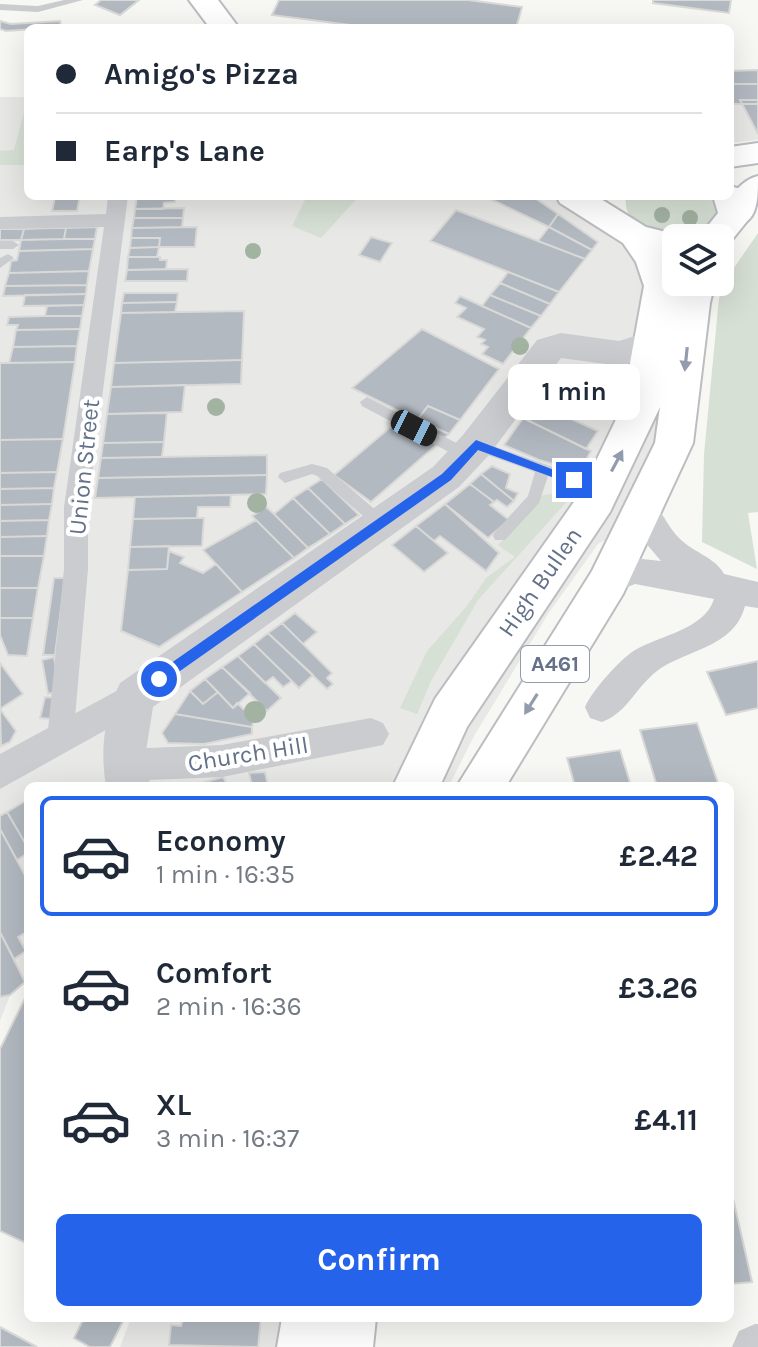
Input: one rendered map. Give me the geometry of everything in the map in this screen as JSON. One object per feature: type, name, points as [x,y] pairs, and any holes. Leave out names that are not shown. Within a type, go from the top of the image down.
[{"type":"main road","points":[[190,2],[194,24]]},
{"type":"main road","points":[[190,2],[220,24]]},
{"type":"main road","points":[[734,156],[758,153]]},
{"type":"main road","points":[[726,216],[758,186]]},
{"type":"main road","name":"High Bullen","points":[[418,782],[451,713],[596,501],[641,407],[661,286],[653,261],[618,217],[581,200]]},
{"type":"main road","points":[[618,217],[662,237]]},
{"type":"main road","name":"A461","points":[[483,782],[608,582],[674,443],[694,296]]},
{"type":"main road","points":[[482,666],[548,614],[598,544],[636,526]]},
{"type":"main road","points":[[307,1347],[311,1322]]},
{"type":"main road","points":[[343,1347],[346,1322]]},
{"type":"street","name":"Union Street","points":[[60,740],[76,569],[76,507],[117,200]]},
{"type":"street","points":[[0,223],[114,220]]},
{"type":"street","points":[[0,773],[135,696],[446,477],[472,450],[549,349],[561,345],[620,354],[654,342]]},
{"type":"street","points":[[636,526],[652,531],[667,550],[683,563],[746,591]]},
{"type":"street","points":[[608,582],[633,571],[652,572],[746,591]]},
{"type":"street","points":[[602,707],[645,661],[701,635],[726,614],[746,591]]},
{"type":"street","points":[[126,775],[125,727],[135,696]]},
{"type":"street","name":"Church Hill","points":[[126,775],[371,734]]},
{"type":"lane","points":[[0,7],[38,9],[78,0]]},
{"type":"lane","points":[[367,402],[472,450],[574,480]]},
{"type":"lane","points":[[285,477],[312,469],[322,472],[382,524]]},
{"type":"lane","points":[[500,536],[534,499],[543,469]]},
{"type":"shaded area","points":[[734,84],[758,84],[758,140],[734,143]]},
{"type":"shaded area","points":[[0,97],[24,97],[24,200],[608,200],[613,220],[662,242],[662,296],[679,296],[657,446],[611,537],[598,544],[548,614],[474,736],[451,782],[24,782],[24,984],[10,995],[0,1021]]},
{"type":"shaded area","points":[[24,112],[24,165],[0,165],[0,151],[14,150]]},
{"type":"shaded area","points":[[305,200],[355,200],[321,238],[292,226]]},
{"type":"shaded area","points":[[626,200],[715,200],[718,208],[717,218],[710,224],[662,224],[662,234],[646,230],[634,222],[627,211]]},
{"type":"shaded area","points":[[758,233],[758,512],[748,513],[757,569],[702,542],[704,454],[719,298],[734,296],[734,268]]},
{"type":"shaded area","points":[[579,368],[622,388],[613,414],[562,390]]},
{"type":"shaded area","points":[[561,492],[572,496],[478,600],[431,681],[417,714],[400,708],[427,651],[467,606],[486,578],[515,557],[498,545],[526,517],[539,496]]},
{"type":"shaded area","points":[[129,1322],[333,1322],[330,1347],[120,1347]]},
{"type":"building","points":[[101,0],[139,0],[120,15],[95,5]]},
{"type":"building","points":[[279,0],[468,0],[522,7],[517,24],[343,24],[272,15]]},
{"type":"building","points":[[653,0],[731,0],[729,13],[653,3]]},
{"type":"building","points":[[0,21],[11,24],[60,21],[60,24],[24,24],[24,30],[0,29]]},
{"type":"building","points":[[758,70],[758,84],[734,84],[734,71]]},
{"type":"building","points":[[734,84],[758,84],[758,104],[734,104]]},
{"type":"building","points":[[740,100],[758,100],[758,134]]},
{"type":"building","points":[[54,200],[79,200],[77,211],[52,211]]},
{"type":"building","points":[[136,200],[175,200],[164,203],[163,209],[135,209]]},
{"type":"building","points":[[492,200],[538,200],[558,214],[549,227]]},
{"type":"building","points":[[184,208],[183,218],[134,218],[135,209]]},
{"type":"building","points":[[456,210],[585,259],[559,292],[430,241]]},
{"type":"building","points":[[558,214],[598,242],[592,250],[549,227]]},
{"type":"building","points":[[134,218],[183,218],[182,227],[132,228]]},
{"type":"building","points":[[97,227],[95,239],[64,239],[66,228]]},
{"type":"building","points":[[197,227],[195,247],[159,247],[160,238],[131,238],[132,228]]},
{"type":"building","points":[[549,227],[592,250],[585,259],[538,241]]},
{"type":"building","points":[[66,228],[64,239],[21,240],[24,229]]},
{"type":"building","points":[[0,229],[24,229],[21,240],[0,240]]},
{"type":"building","points":[[371,237],[392,243],[380,262],[359,255]]},
{"type":"building","points":[[131,238],[160,238],[159,247],[130,248]]},
{"type":"building","points":[[95,239],[93,249],[19,251],[21,240]]},
{"type":"building","points":[[159,247],[157,257],[128,257],[130,248]]},
{"type":"building","points":[[93,249],[89,271],[9,273],[11,261],[17,260],[19,251]]},
{"type":"building","points":[[128,257],[160,257],[160,260],[167,260],[166,269],[127,270]]},
{"type":"building","points":[[188,269],[187,281],[125,281],[127,270]]},
{"type":"building","points":[[89,271],[87,285],[5,286],[9,273]]},
{"type":"building","points":[[508,272],[559,292],[550,304],[500,283]]},
{"type":"building","points":[[500,283],[550,304],[541,316],[490,295]]},
{"type":"building","points":[[87,285],[86,294],[3,296],[5,286]]},
{"type":"building","points":[[124,293],[178,293],[177,302],[122,303]]},
{"type":"building","points":[[86,294],[84,305],[23,306],[25,295]]},
{"type":"building","points":[[490,295],[541,316],[531,328],[482,306]]},
{"type":"building","points":[[460,296],[531,328],[503,364],[482,354],[488,347],[481,344],[485,340],[477,337],[484,329],[457,317],[466,308],[455,303]]},
{"type":"building","points":[[177,302],[175,312],[121,313],[122,303]]},
{"type":"building","points":[[84,305],[82,316],[45,316],[47,306]]},
{"type":"building","points":[[244,311],[242,360],[114,363],[121,313]]},
{"type":"building","points":[[82,316],[80,329],[16,330],[18,325],[7,325],[9,317]]},
{"type":"building","points":[[80,329],[77,346],[13,347],[16,330]]},
{"type":"building","points":[[422,329],[499,369],[460,420],[428,406],[417,420],[352,388]]},
{"type":"building","points":[[77,346],[75,362],[9,363],[13,347]]},
{"type":"building","points":[[242,360],[241,384],[111,387],[114,363]]},
{"type":"building","points":[[75,362],[63,439],[0,440],[0,363]]},
{"type":"building","points":[[547,384],[576,397],[570,406],[540,393]]},
{"type":"building","points":[[185,385],[182,412],[107,414],[111,387]]},
{"type":"building","points":[[540,393],[570,406],[564,415],[534,402]]},
{"type":"building","points":[[534,402],[598,431],[586,449],[523,418]]},
{"type":"building","points":[[428,406],[460,420],[449,434],[417,420]]},
{"type":"building","points":[[167,413],[164,442],[103,443],[107,414]]},
{"type":"building","points":[[406,414],[449,434],[371,502],[334,475]]},
{"type":"building","points":[[523,418],[591,451],[580,472],[539,460],[504,445]]},
{"type":"building","points":[[63,439],[57,472],[0,473],[0,440]]},
{"type":"building","points":[[164,442],[162,457],[101,458],[103,443]]},
{"type":"building","points":[[267,455],[267,475],[98,478],[101,458]]},
{"type":"building","points":[[492,466],[510,474],[506,488],[518,493],[514,501],[481,474]]},
{"type":"building","points":[[57,472],[54,488],[0,489],[0,473]]},
{"type":"building","points":[[481,474],[514,501],[507,507],[497,500],[494,502],[470,484]]},
{"type":"building","points":[[267,475],[266,494],[95,498],[98,478]]},
{"type":"building","points":[[322,479],[359,515],[345,524],[308,488]]},
{"type":"building","points":[[470,484],[494,502],[490,505],[509,520],[488,538],[445,504]]},
{"type":"building","points":[[54,488],[52,504],[0,505],[0,489]]},
{"type":"building","points":[[308,488],[345,524],[330,534],[293,498]]},
{"type":"building","points":[[231,495],[230,507],[198,507],[197,518],[133,519],[135,497]]},
{"type":"building","points":[[293,498],[330,534],[308,548],[274,514]]},
{"type":"building","points":[[52,504],[49,520],[0,521],[0,505]]},
{"type":"building","points":[[445,504],[499,553],[486,571],[440,536],[434,541],[416,526]]},
{"type":"building","points":[[266,507],[308,548],[294,558],[252,516]]},
{"type":"building","points":[[204,518],[202,546],[130,547],[133,519]]},
{"type":"building","points":[[49,520],[47,536],[0,537],[0,521]]},
{"type":"building","points":[[256,520],[294,558],[242,592],[203,550]]},
{"type":"building","points":[[416,526],[448,553],[424,572],[392,545]]},
{"type":"building","points":[[47,536],[44,556],[0,556],[0,537]]},
{"type":"building","points":[[169,546],[167,569],[128,570],[130,547]]},
{"type":"building","points":[[169,551],[184,557],[180,563],[203,573],[216,564],[242,592],[159,647],[121,631],[128,570],[167,569]]},
{"type":"building","points":[[0,556],[44,556],[38,588],[0,588]]},
{"type":"building","points":[[54,578],[65,578],[55,655],[43,655]]},
{"type":"building","points":[[0,588],[38,588],[33,618],[0,618]]},
{"type":"building","points":[[295,613],[317,632],[303,644],[282,623]]},
{"type":"building","points":[[0,618],[33,618],[27,656],[8,655],[0,635]]},
{"type":"building","points":[[282,623],[332,673],[327,678],[333,684],[327,689],[268,633]]},
{"type":"building","points":[[268,633],[313,675],[299,688],[254,644]]},
{"type":"building","points":[[254,644],[292,681],[283,687],[273,677],[265,683],[238,656]]},
{"type":"building","points":[[238,656],[281,698],[267,711],[222,667]]},
{"type":"building","points":[[54,657],[60,691],[48,694],[42,660]]},
{"type":"building","points":[[758,661],[758,708],[726,715],[707,672]]},
{"type":"building","points":[[0,663],[23,694],[0,709]]},
{"type":"building","points":[[222,667],[250,693],[233,708],[205,679]]},
{"type":"building","points":[[205,679],[218,692],[203,704],[190,691]]},
{"type":"building","points":[[190,691],[203,704],[218,692],[233,708],[237,703],[254,719],[252,727],[175,714]]},
{"type":"building","points":[[45,697],[58,698],[52,719],[40,718]]},
{"type":"building","points":[[0,709],[16,731],[10,742],[1,746]]},
{"type":"building","points":[[175,714],[252,727],[252,734],[204,744],[168,743],[162,733]]},
{"type":"building","points":[[697,723],[718,782],[656,782],[640,730]]},
{"type":"building","points":[[620,750],[630,782],[574,782],[567,758]]},
{"type":"building","points":[[265,772],[267,782],[251,782],[249,773]]},
{"type":"building","points":[[223,777],[226,782],[205,782]]},
{"type":"building","points":[[24,802],[24,841],[7,812]]},
{"type":"building","points":[[7,812],[24,841],[24,856],[17,860],[0,829],[0,816]]},
{"type":"building","points":[[0,829],[24,874],[24,933],[18,937],[24,952],[14,959],[0,932]]},
{"type":"building","points":[[0,932],[24,983],[10,995],[0,997]]},
{"type":"building","points":[[24,1000],[24,1242],[0,1231],[0,1049]]},
{"type":"building","points":[[734,1203],[752,1282],[734,1284]]},
{"type":"building","points":[[82,1322],[122,1322],[110,1347],[90,1347],[74,1338]]},
{"type":"building","points":[[182,1322],[261,1322],[258,1347],[169,1345],[171,1325],[181,1326]]},
{"type":"building","points":[[0,1327],[37,1347],[0,1347]]},
{"type":"route","points":[[159,679],[446,477],[476,445],[574,480]]}]
